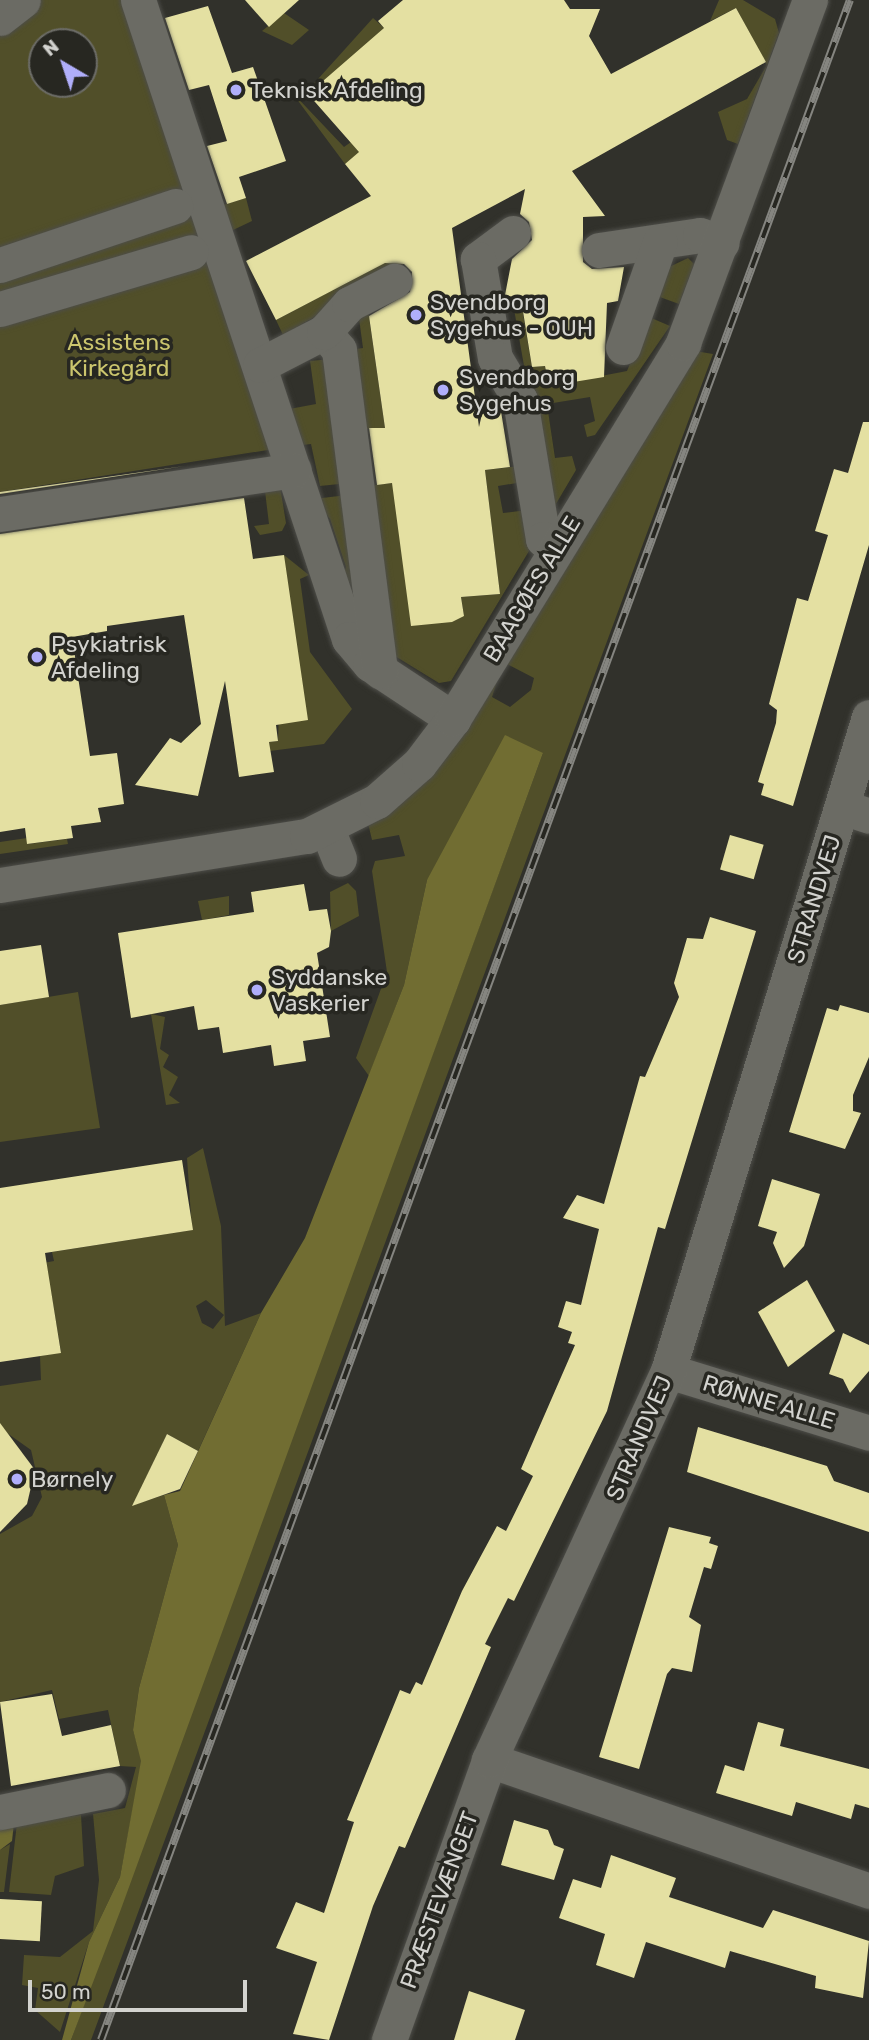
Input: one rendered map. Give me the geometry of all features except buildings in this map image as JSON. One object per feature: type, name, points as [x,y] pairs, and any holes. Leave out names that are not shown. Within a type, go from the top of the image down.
[{"type":"street","points":[[0,18],[23,0]]},
{"type":"street","points":[[138,0],[345,629],[362,657],[453,719]]},
{"type":"street","name":"BAAGØES ALLE","points":[[0,885],[267,846],[333,844],[399,784],[453,719],[683,343],[810,0]]},
{"type":"street","points":[[0,265],[175,206]]},
{"type":"street","points":[[513,233],[478,259],[495,358],[520,400],[542,540],[555,550]]},
{"type":"street","points":[[599,250],[700,235],[722,243]]},
{"type":"street","points":[[623,347],[660,242]]},
{"type":"street","points":[[0,309],[191,252]]},
{"type":"street","points":[[260,365],[324,332],[349,304],[394,281]]},
{"type":"street","points":[[324,332],[339,350],[380,671]]},
{"type":"street","points":[[0,514],[294,470]]},
{"type":"street","name":"STRANDVEJ","points":[[489,1760],[668,1371],[856,812],[869,717]]},
{"type":"street","name":"RØNNE ALLE","points":[[668,1371],[869,1433]]},
{"type":"street","points":[[489,1760],[869,1891]]},
{"type":"street","name":"PRÆSTEVÆNGET","points":[[390,2040],[489,1760]]},
{"type":"street","points":[[0,1812],[108,1790]]},
{"type":"green space","name":"Assistens Kirkegård","points":[[0,0],[126,0],[274,449],[0,492]]},
{"type":"green space","points":[[719,0],[743,0],[775,19],[779,33],[738,144],[727,140],[718,112],[747,99],[767,65],[736,8],[710,21]]},
{"type":"green space","points":[[284,13],[309,30],[292,45],[262,31]]},
{"type":"green space","points":[[373,18],[384,28],[318,102],[307,92]]},
{"type":"green space","points":[[290,90],[344,147],[351,142],[360,152],[345,164]]},
{"type":"green space","points":[[246,198],[252,221],[231,231],[223,205]]},
{"type":"green space","points":[[401,254],[403,267],[283,335],[276,320]]},
{"type":"green space","points":[[688,258],[694,264],[679,304],[657,296],[667,268]]},
{"type":"green space","points":[[519,299],[528,300],[522,308],[532,367],[545,366],[549,386],[627,371],[649,317],[670,326],[595,435],[587,437],[584,425],[595,421],[590,397],[547,404],[555,458],[572,456],[576,470],[550,514],[514,309]]},
{"type":"green space","points":[[368,310],[385,428],[359,429],[349,350],[363,348],[358,311]]},
{"type":"green space","points":[[695,351],[713,354],[91,2040],[71,2040],[543,753],[427,880],[404,985],[369,1076],[356,1058],[387,972],[372,871],[375,861],[405,856],[399,835],[372,840],[368,823],[499,675],[492,697],[510,707],[531,690],[534,678],[505,663]]},
{"type":"green space","points":[[331,359],[349,483],[320,486],[311,444],[295,446],[284,410],[316,404],[310,361]]},
{"type":"green space","points":[[520,466],[523,482],[498,486],[503,513],[527,510],[532,546],[451,681],[439,683],[390,653],[367,486],[392,483],[464,616],[461,597],[500,594],[485,470]]},
{"type":"green space","points":[[264,483],[280,486],[286,523],[282,531],[260,535],[254,526],[269,524]]},
{"type":"green space","points":[[347,495],[365,636],[341,581],[346,567],[330,519],[314,499]]},
{"type":"green space","points":[[284,555],[309,575],[300,579],[310,652],[352,709],[324,744],[270,751],[269,742],[278,741]]},
{"type":"green space","points":[[27,838],[28,844],[67,839],[68,844],[0,854],[0,842]]},
{"type":"green space","points":[[348,883],[356,891],[359,916],[331,931],[330,892]]},
{"type":"green space","points":[[229,896],[229,915],[202,920],[198,901]]},
{"type":"green space","points":[[78,992],[100,1128],[0,1142],[0,1005]]},
{"type":"green space","points":[[151,1014],[165,1017],[160,1049],[169,1055],[163,1067],[178,1077],[169,1095],[180,1103],[166,1105]]},
{"type":"green space","points":[[203,1148],[221,1226],[225,1326],[261,1313],[198,1451],[167,1434],[133,1505],[164,1495],[178,1545],[139,1688],[133,1730],[142,1761],[120,1877],[89,1942],[60,2032],[35,2010],[38,1988],[22,1985],[24,1955],[60,1957],[93,1931],[99,1880],[93,1814],[125,1808],[136,1767],[120,1766],[108,1710],[59,1719],[52,1690],[0,1702],[0,1534],[32,1516],[42,1497],[31,1450],[0,1428],[0,1386],[41,1380],[40,1356],[61,1352],[51,1292],[38,1264],[54,1261],[52,1252],[192,1230],[187,1158]],"holes":[[[206,1300],[224,1315],[213,1329],[202,1323],[196,1306]]]},
{"type":"green space","points":[[81,1815],[84,1866],[55,1876],[51,1895],[9,1892],[17,1823]]},
{"type":"green space","points":[[10,1844],[4,1892],[0,1892],[0,1850]]},
{"type":"shaded area","points":[[505,735],[543,753],[121,1909],[71,2040],[62,2040],[89,1942],[120,1877],[141,1761],[133,1730],[139,1688],[178,1545],[164,1495],[180,1491],[261,1313],[305,1238],[404,985],[427,880]]},
{"type":"shaded area","points":[[14,1823],[12,1841],[0,1850],[0,1826]]},
{"type":"railway","points":[[101,2040],[850,0]]},
{"type":"place","name":"Teknisk Afdeling","points":[[236,90]]},
{"type":"place","name":"Svendborg Sygehus - OUH","points":[[416,315]]},
{"type":"place","name":"Svendborg Sygehus","points":[[443,390]]},
{"type":"place","name":"Psykiatrisk Afdeling","points":[[37,657]]},
{"type":"place","name":"Syddanske Vaskerier","points":[[257,990]]},
{"type":"place","name":"Børnely","points":[[17,1479]]}]
